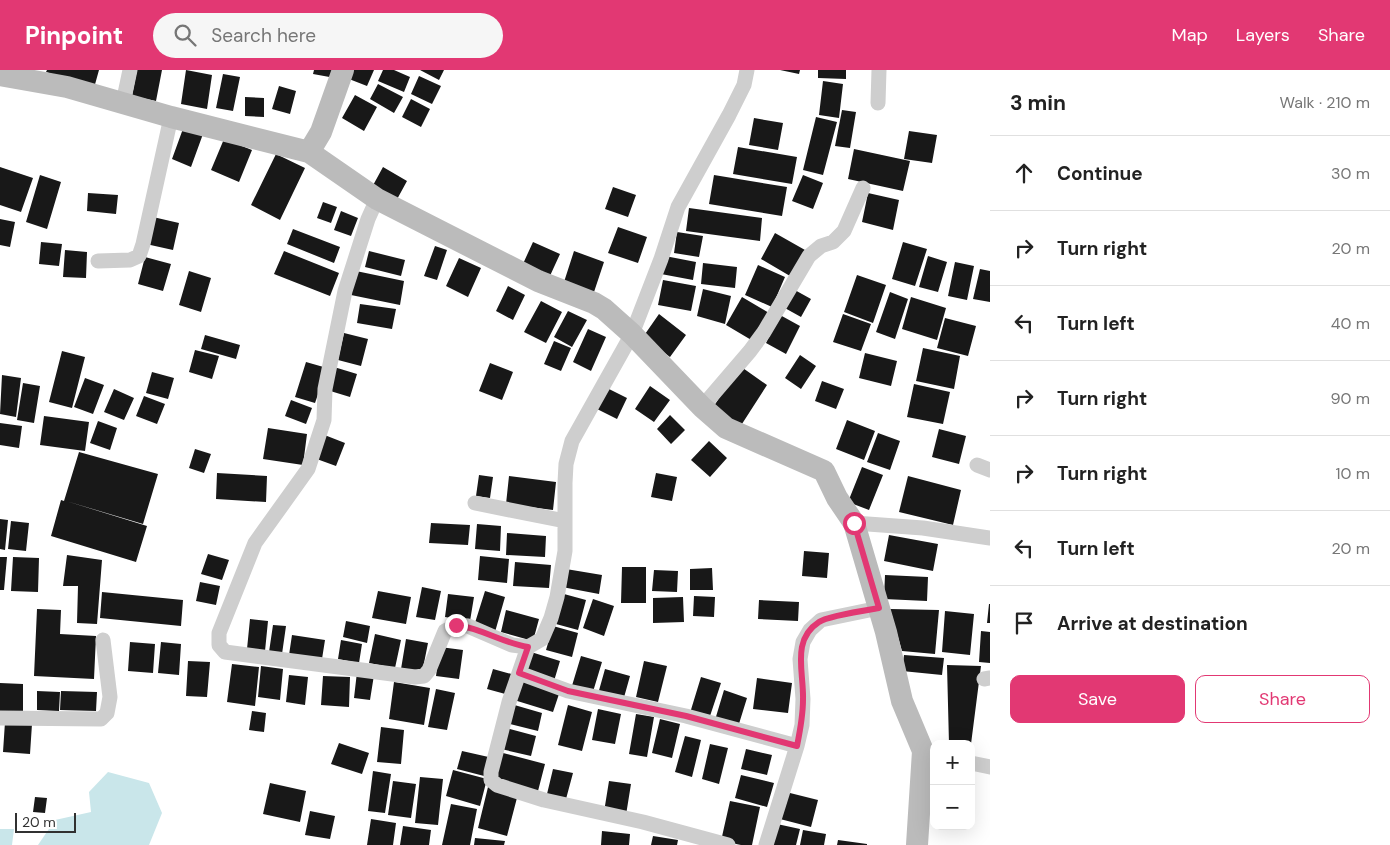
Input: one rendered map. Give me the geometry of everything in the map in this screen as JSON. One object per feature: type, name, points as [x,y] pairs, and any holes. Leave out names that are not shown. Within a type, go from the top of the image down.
[{"type":"street","points":[[123,103],[130,70]]},
{"type":"street","points":[[310,152],[321,132],[343,70]]},
{"type":"street","points":[[377,199],[368,220],[345,291],[325,389],[324,420],[308,469],[255,543],[219,633],[219,645],[225,652],[415,677],[424,676],[429,670],[444,631],[456,625],[468,626],[512,644],[528,647],[542,639],[552,618],[565,551],[566,464],[572,442],[632,334],[678,207],[744,86],[747,70]]},
{"type":"street","points":[[878,103],[879,70]]},
{"type":"street","points":[[0,75],[67,87],[172,117],[310,152],[377,199],[538,281],[594,303],[604,309],[632,334],[702,407],[726,428],[824,471],[837,498],[854,523],[879,608],[902,701],[929,753],[917,845]]},
{"type":"street","points":[[98,261],[130,260],[138,256],[143,244],[172,117]]},
{"type":"street","points":[[702,407],[764,332],[809,256],[821,246],[833,242],[844,231],[863,188]]},
{"type":"street","points":[[475,503],[565,521]]},
{"type":"street","points":[[854,523],[946,530],[990,538]]},
{"type":"street","points":[[766,845],[802,726],[804,699],[800,659],[803,642],[810,630],[821,620],[879,608]]},
{"type":"street","points":[[0,718],[101,719],[107,713],[110,697],[104,640]]},
{"type":"street","points":[[528,647],[509,702],[491,772],[491,780],[497,785],[544,800],[643,822],[728,845]]},
{"type":"street","points":[[519,673],[568,691],[686,716],[797,746]]},
{"type":"street","points":[[975,764],[990,767]]},
{"type":"water","points":[[108,772],[149,783],[162,813],[149,845],[38,845],[55,820],[91,812],[89,792]]},
{"type":"water","points":[[0,829],[14,829],[12,845],[0,845]]},
{"type":"building","points":[[47,70],[99,70],[94,88],[46,72]]},
{"type":"building","points":[[137,70],[162,70],[156,101],[132,96]]},
{"type":"building","points":[[186,70],[212,75],[207,109],[181,104]]},
{"type":"building","points":[[314,70],[336,70],[335,78],[313,74]]},
{"type":"building","points":[[352,70],[374,70],[367,86],[349,79]]},
{"type":"building","points":[[383,70],[394,70],[410,77],[404,92],[378,81]]},
{"type":"building","points":[[420,70],[444,70],[439,80]]},
{"type":"building","points":[[780,70],[800,70],[799,74]]},
{"type":"building","points":[[818,70],[846,70],[846,79],[818,78]]},
{"type":"building","points":[[223,74],[240,77],[233,111],[216,108]]},
{"type":"building","points":[[419,76],[441,86],[432,104],[411,94]]},
{"type":"building","points":[[823,81],[843,84],[839,118],[819,115]]},
{"type":"building","points":[[378,84],[403,97],[394,113],[370,99]]},
{"type":"building","points":[[279,86],[296,91],[290,114],[272,109]]},
{"type":"building","points":[[355,95],[377,107],[364,131],[342,118]]},
{"type":"building","points":[[245,97],[264,98],[264,117],[245,116]]},
{"type":"building","points":[[411,99],[430,109],[421,127],[402,117]]},
{"type":"building","points":[[842,110],[856,112],[850,148],[835,146]]},
{"type":"building","points":[[816,117],[837,122],[823,175],[803,170]]},
{"type":"building","points":[[754,118],[783,123],[778,150],[749,145]]},
{"type":"building","points":[[184,126],[203,134],[191,167],[172,159]]},
{"type":"building","points":[[909,131],[937,135],[932,163],[904,159]]},
{"type":"building","points":[[224,139],[252,150],[239,182],[211,170]]},
{"type":"building","points":[[738,147],[797,157],[792,184],[733,174]]},
{"type":"building","points":[[854,149],[910,161],[903,191],[848,179]]},
{"type":"building","points":[[276,154],[305,168],[280,220],[251,205]]},
{"type":"building","points":[[0,167],[33,178],[21,212],[0,205]]},
{"type":"building","points":[[383,167],[407,181],[395,203],[371,189]]},
{"type":"building","points":[[40,175],[61,182],[47,229],[26,222]]},
{"type":"building","points":[[714,175],[787,187],[782,216],[709,204]]},
{"type":"building","points":[[803,175],[823,183],[813,209],[792,201]]},
{"type":"building","points":[[613,187],[636,195],[628,217],[605,209]]},
{"type":"building","points":[[88,193],[118,195],[116,214],[87,211]]},
{"type":"building","points":[[868,193],[899,200],[893,230],[862,222]]},
{"type":"building","points":[[323,202],[337,207],[331,223],[317,218]]},
{"type":"building","points":[[689,208],[762,218],[760,241],[686,231]]},
{"type":"building","points":[[341,211],[358,218],[351,236],[334,230]]},
{"type":"building","points":[[153,217],[179,223],[173,250],[146,244]]},
{"type":"building","points":[[0,219],[15,222],[10,247],[0,245]]},
{"type":"building","points":[[618,227],[647,237],[638,263],[608,253]]},
{"type":"building","points":[[293,229],[340,247],[334,263],[287,244]]},
{"type":"building","points":[[677,232],[703,236],[699,257],[674,253]]},
{"type":"building","points":[[775,233],[805,250],[790,276],[761,259]]},
{"type":"building","points":[[41,242],[62,244],[59,266],[39,264]]},
{"type":"building","points":[[533,242],[560,254],[549,278],[522,266]]},
{"type":"building","points":[[903,242],[927,249],[915,286],[892,279]]},
{"type":"building","points":[[435,246],[447,250],[437,280],[424,276]]},
{"type":"building","points":[[65,250],[87,252],[86,278],[63,277]]},
{"type":"building","points":[[284,251],[339,273],[330,296],[274,274]]},
{"type":"building","points":[[369,251],[405,260],[401,276],[365,267]]},
{"type":"building","points":[[574,251],[604,262],[594,292],[564,282]]},
{"type":"building","points":[[665,256],[696,262],[693,280],[661,274]]},
{"type":"building","points":[[928,256],[947,262],[938,292],[919,287]]},
{"type":"building","points":[[145,257],[171,264],[163,291],[138,284]]},
{"type":"building","points":[[459,258],[481,268],[468,297],[446,286]]},
{"type":"building","points":[[955,262],[974,266],[967,300],[948,296]]},
{"type":"building","points":[[703,263],[737,267],[735,288],[701,284]]},
{"type":"building","points":[[758,265],[785,277],[772,307],[745,295]]},
{"type":"building","points":[[980,269],[990,271],[990,302],[973,299]]},
{"type":"building","points":[[189,271],[211,278],[201,312],[179,305]]},
{"type":"building","points":[[356,271],[404,281],[400,305],[351,295]]},
{"type":"building","points":[[857,275],[886,285],[873,323],[844,312]]},
{"type":"building","points":[[663,280],[696,286],[691,311],[658,305]]},
{"type":"building","points":[[508,286],[525,295],[513,320],[496,311]]},
{"type":"building","points":[[703,289],[731,296],[725,324],[697,316]]},
{"type":"building","points":[[793,289],[811,299],[801,317],[783,307]]},
{"type":"building","points":[[890,292],[908,299],[895,339],[876,332]]},
{"type":"building","points":[[742,297],[769,313],[753,341],[726,325]]},
{"type":"building","points":[[911,297],[946,308],[937,340],[902,329]]},
{"type":"building","points":[[541,301],[562,312],[546,343],[524,332]]},
{"type":"building","points":[[360,304],[396,309],[392,329],[357,323]]},
{"type":"building","points":[[568,311],[587,320],[572,347],[554,337]]},
{"type":"building","points":[[659,314],[686,335],[670,357],[643,337]]},
{"type":"building","points":[[843,314],[871,324],[861,351],[833,342]]},
{"type":"building","points":[[780,315],[800,326],[786,354],[766,343]]},
{"type":"building","points":[[945,318],[976,326],[968,356],[937,348]]},
{"type":"building","points":[[588,329],[606,337],[591,371],[573,362]]},
{"type":"building","points":[[344,333],[368,339],[361,366],[338,360]]},
{"type":"building","points":[[205,335],[240,345],[236,359],[201,349]]},
{"type":"building","points":[[554,341],[571,348],[561,371],[544,364]]},
{"type":"building","points":[[923,348],[960,356],[954,389],[916,381]]},
{"type":"building","points":[[195,350],[219,356],[212,379],[189,372]]},
{"type":"building","points":[[62,351],[85,357],[72,408],[49,402]]},
{"type":"building","points":[[865,353],[897,361],[891,386],[859,378]]},
{"type":"building","points":[[800,355],[816,366],[801,389],[785,378]]},
{"type":"building","points":[[306,362],[327,368],[315,403],[295,397]]},
{"type":"building","points":[[490,363],[513,372],[502,400],[479,391]]},
{"type":"building","points":[[740,366],[767,385],[740,427],[712,409]]},
{"type":"building","points":[[334,367],[357,374],[350,397],[327,390]]},
{"type":"building","points":[[152,372],[174,378],[168,399],[146,393]]},
{"type":"building","points":[[2,375],[21,378],[16,417],[0,414]]},
{"type":"building","points":[[85,378],[104,385],[93,414],[74,407]]},
{"type":"building","points":[[822,381],[844,389],[836,409],[815,401]]},
{"type":"building","points":[[23,383],[40,386],[34,423],[17,420]]},
{"type":"building","points":[[914,384],[950,392],[943,424],[907,417]]},
{"type":"building","points":[[650,386],[670,400],[654,422],[635,409]]},
{"type":"building","points":[[607,388],[627,398],[617,419],[597,409]]},
{"type":"building","points":[[114,389],[134,398],[124,420],[104,412]]},
{"type":"building","points":[[144,396],[165,404],[157,424],[136,416]]},
{"type":"building","points":[[291,400],[312,408],[306,424],[285,416]]},
{"type":"building","points":[[670,415],[685,430],[671,444],[657,429]]},
{"type":"building","points":[[44,416],[89,422],[85,451],[40,445]]},
{"type":"building","points":[[847,420],[875,431],[864,460],[836,449]]},
{"type":"building","points":[[98,421],[117,428],[110,450],[90,443]]},
{"type":"building","points":[[0,423],[22,426],[19,448],[0,445]]},
{"type":"building","points":[[268,428],[307,434],[303,465],[263,459]]},
{"type":"building","points":[[939,429],[966,436],[959,464],[932,457]]},
{"type":"building","points":[[878,433],[900,441],[890,470],[867,462]]},
{"type":"building","points":[[322,434],[345,443],[336,466],[314,458]]},
{"type":"building","points":[[709,441],[727,458],[710,477],[691,460]]},
{"type":"building","points":[[195,449],[211,454],[204,473],[189,468]]},
{"type":"building","points":[[79,452],[158,474],[143,524],[66,501],[147,526],[136,562],[51,536],[61,500],[64,501]]},
{"type":"building","points":[[862,467],[883,475],[869,510],[848,502]]},
{"type":"building","points":[[217,473],[267,476],[266,502],[216,499]]},
{"type":"building","points":[[656,473],[677,477],[672,501],[651,497]]},
{"type":"building","points":[[479,475],[493,477],[490,498],[476,496]]},
{"type":"building","points":[[509,476],[556,482],[553,510],[506,504]]},
{"type":"building","points":[[908,476],[961,490],[953,525],[899,512]]},
{"type":"building","points":[[0,519],[8,520],[5,550],[0,549]]},
{"type":"building","points":[[11,521],[29,523],[26,551],[8,549]]},
{"type":"building","points":[[431,523],[470,525],[468,545],[429,543]]},
{"type":"building","points":[[477,524],[501,526],[500,551],[475,549]]},
{"type":"building","points":[[507,533],[546,536],[545,557],[506,555]]},
{"type":"building","points":[[889,535],[938,544],[933,571],[884,561]]},
{"type":"building","points":[[804,551],[829,553],[827,578],[802,576]]},
{"type":"building","points":[[208,554],[229,560],[222,580],[201,574]]},
{"type":"building","points":[[67,555],[102,560],[97,624],[77,623],[78,586],[63,586]]},
{"type":"building","points":[[480,556],[509,559],[507,583],[478,580]]},
{"type":"building","points":[[0,557],[7,557],[4,590],[0,590]]},
{"type":"building","points":[[13,557],[39,558],[38,592],[11,591]]},
{"type":"building","points":[[515,562],[551,565],[549,588],[513,586]]},
{"type":"building","points":[[622,567],[646,567],[646,603],[621,603]]},
{"type":"building","points":[[712,568],[713,590],[690,590],[690,569]]},
{"type":"building","points":[[566,569],[602,575],[599,594],[562,587]]},
{"type":"building","points":[[654,570],[678,571],[677,592],[652,591]]},
{"type":"building","points":[[885,575],[928,577],[927,601],[884,599]]},
{"type":"building","points":[[200,582],[220,586],[216,605],[196,601]]},
{"type":"building","points":[[422,587],[441,591],[435,620],[416,617]]},
{"type":"building","points":[[378,591],[411,597],[406,624],[372,618]]},
{"type":"building","points":[[485,591],[505,597],[495,632],[474,626]]},
{"type":"building","points":[[102,592],[183,600],[181,626],[100,618]]},
{"type":"building","points":[[448,594],[474,597],[470,621],[445,617]]},
{"type":"building","points":[[564,594],[586,600],[578,630],[556,624]]},
{"type":"building","points":[[694,596],[715,597],[714,617],[693,616]]},
{"type":"building","points":[[683,597],[684,622],[653,623],[653,598]]},
{"type":"building","points":[[593,599],[614,606],[604,636],[583,628]]},
{"type":"building","points":[[759,600],[799,602],[798,621],[758,619]]},
{"type":"building","points":[[989,604],[990,623],[987,623]]},
{"type":"building","points":[[37,609],[61,610],[60,634],[96,636],[94,679],[34,676]]},
{"type":"building","points":[[890,609],[939,610],[935,654],[902,651]]},
{"type":"building","points":[[506,610],[539,619],[533,641],[501,632]]},
{"type":"building","points":[[945,611],[974,614],[970,655],[942,652]]},
{"type":"building","points":[[250,619],[268,621],[265,651],[247,649]]},
{"type":"building","points":[[346,621],[370,626],[367,643],[343,637]]},
{"type":"building","points":[[273,625],[286,626],[282,654],[269,652]]},
{"type":"building","points":[[553,626],[578,633],[572,657],[546,650]]},
{"type":"building","points":[[981,631],[990,632],[990,663],[979,662]]},
{"type":"building","points":[[375,634],[401,640],[395,668],[369,663]]},
{"type":"building","points":[[292,635],[325,640],[322,659],[289,655]]},
{"type":"building","points":[[406,639],[428,643],[422,673],[401,669]]},
{"type":"building","points":[[341,640],[362,644],[359,663],[338,659]]},
{"type":"building","points":[[130,642],[155,644],[153,673],[128,671]]},
{"type":"building","points":[[161,642],[181,644],[179,675],[158,673]]},
{"type":"building","points":[[440,647],[463,650],[459,679],[436,676]]},
{"type":"building","points":[[531,652],[560,661],[554,681],[525,672]]},
{"type":"building","points":[[904,655],[944,658],[942,675],[902,671]]},
{"type":"building","points":[[581,656],[602,662],[592,695],[571,689]]},
{"type":"building","points":[[188,661],[210,662],[207,697],[186,696]]},
{"type":"building","points":[[644,661],[667,666],[658,702],[636,697]]},
{"type":"building","points":[[232,664],[259,667],[255,706],[227,702]]},
{"type":"building","points":[[947,665],[981,666],[972,740],[949,740]]},
{"type":"building","points":[[261,666],[283,669],[280,700],[258,697]]},
{"type":"building","points":[[493,669],[515,675],[509,695],[487,689]]},
{"type":"building","points":[[605,669],[630,676],[623,701],[598,694]]},
{"type":"building","points":[[357,672],[374,675],[370,700],[354,698]]},
{"type":"building","points":[[289,675],[308,677],[305,705],[286,702]]},
{"type":"building","points":[[323,676],[350,677],[349,707],[321,705]]},
{"type":"building","points":[[701,677],[721,683],[709,719],[690,713]]},
{"type":"building","points":[[521,678],[560,691],[553,712],[514,700]]},
{"type":"building","points":[[757,678],[792,683],[788,713],[753,709]]},
{"type":"building","points":[[394,682],[430,688],[424,725],[389,719]]},
{"type":"building","points":[[0,683],[23,684],[23,711],[0,711]]},
{"type":"building","points":[[436,689],[455,693],[447,730],[428,727]]},
{"type":"building","points":[[724,690],[747,698],[738,727],[715,720]]},
{"type":"building","points":[[37,691],[60,692],[59,711],[37,710]]},
{"type":"building","points":[[61,691],[97,692],[96,711],[60,710]]},
{"type":"building","points":[[511,704],[542,713],[538,731],[506,723]]},
{"type":"building","points":[[568,705],[592,712],[582,751],[558,745]]},
{"type":"building","points":[[598,709],[621,714],[615,744],[592,740]]},
{"type":"building","points":[[252,711],[266,713],[264,732],[249,730]]},
{"type":"building","points":[[636,714],[654,717],[647,757],[629,754]]},
{"type":"building","points":[[660,719],[680,724],[672,758],[652,753]]},
{"type":"building","points":[[5,722],[32,724],[30,754],[3,752]]},
{"type":"building","points":[[381,727],[404,730],[401,764],[377,762]]},
{"type":"building","points":[[506,728],[536,736],[531,756],[501,749]]},
{"type":"building","points":[[685,736],[701,740],[692,777],[675,772]]},
{"type":"building","points":[[339,743],[369,753],[362,774],[331,764]]},
{"type":"building","points":[[710,744],[728,748],[719,784],[702,779]]},
{"type":"building","points":[[746,749],[772,755],[767,775],[741,769]]},
{"type":"building","points":[[462,751],[493,758],[488,777],[457,769]]},
{"type":"building","points":[[499,752],[545,764],[538,791],[492,779]]},
{"type":"building","points":[[553,769],[573,773],[566,799],[547,794]]},
{"type":"building","points":[[453,770],[487,779],[480,806],[446,796]]},
{"type":"building","points":[[373,771],[391,774],[385,813],[368,811]]},
{"type":"building","points":[[741,775],[774,783],[767,807],[735,798]]},
{"type":"building","points":[[420,777],[443,779],[438,825],[415,823]]},
{"type":"building","points":[[925,779],[930,780],[930,813],[920,812]]},
{"type":"building","points":[[393,781],[416,784],[411,818],[388,815]]},
{"type":"building","points":[[609,781],[631,784],[626,815],[604,812]]},
{"type":"building","points":[[270,783],[306,791],[300,822],[263,814]]},
{"type":"building","points":[[488,787],[518,794],[507,836],[478,828]]},
{"type":"building","points":[[786,792],[818,800],[811,827],[780,819]]},
{"type":"building","points":[[35,797],[47,798],[45,813],[33,812]]},
{"type":"building","points":[[730,801],[760,807],[752,845],[721,841]]},
{"type":"building","points":[[451,804],[477,809],[470,845],[442,845]]},
{"type":"building","points":[[310,811],[335,816],[330,839],[305,835]]},
{"type":"building","points":[[371,819],[396,823],[393,845],[367,845]]},
{"type":"building","points":[[777,824],[800,829],[796,845],[772,845]]},
{"type":"building","points":[[403,826],[431,830],[429,845],[400,845]]},
{"type":"building","points":[[803,830],[826,834],[824,845],[800,845]]},
{"type":"building","points":[[602,831],[630,834],[629,845],[601,845]]},
{"type":"building","points":[[653,836],[678,840],[677,845],[651,845]]},
{"type":"building","points":[[475,838],[505,841],[504,845],[474,845]]},
{"type":"building","points":[[838,840],[867,844],[867,845],[837,845]]},
{"type":"route","points":[[456,625],[468,626],[512,644],[528,647],[519,673],[568,691],[686,716],[797,746],[802,726],[804,699],[800,659],[803,642],[810,630],[821,620],[879,608],[854,523]]}]
